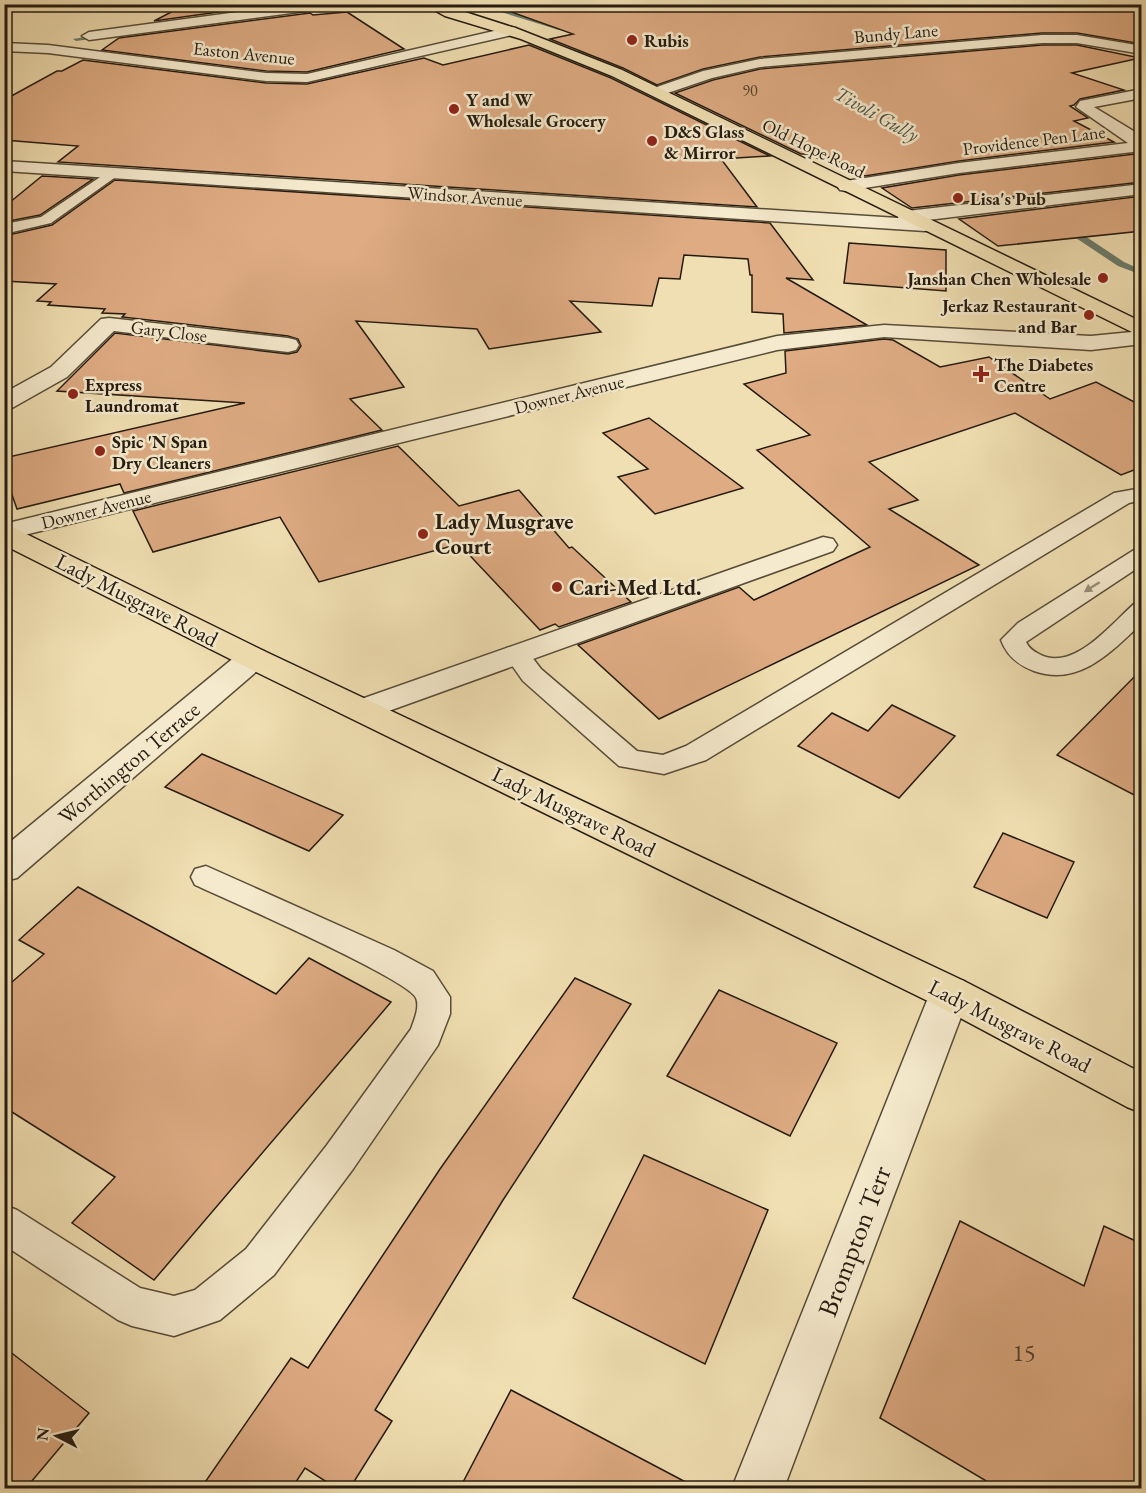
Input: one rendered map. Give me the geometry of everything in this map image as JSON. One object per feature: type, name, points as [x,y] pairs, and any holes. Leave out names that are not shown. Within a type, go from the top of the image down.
[{"type":"main road","name":"Old Hope Road","points":[[429,4],[461,18],[511,31],[568,52],[656,92],[1142,331]]},
{"type":"main road","name":"Lady Musgrave Road","points":[[4,533],[253,658],[950,993],[1142,1094]]},
{"type":"street","points":[[89,36],[328,4]]},
{"type":"street","name":"Easton Avenue","points":[[4,47],[48,49],[286,78],[332,73],[511,31]]},
{"type":"street","name":"Bundy Lane","points":[[656,92],[708,74],[760,63],[955,46],[1042,39],[1077,39],[1142,50]]},
{"type":"street","name":"Providence Pen Lane","points":[[846,186],[959,168],[1135,147],[1137,142],[1134,138],[1084,108],[1085,104],[1142,93]]},
{"type":"street","name":"Windsor Avenue","points":[[4,166],[925,225]]},
{"type":"street","points":[[908,217],[1142,189]]},
{"type":"street","name":"Gary Close","points":[[4,403],[59,372],[109,324],[288,345]]},
{"type":"street","name":"Downer Avenue","points":[[4,533],[777,344],[884,331],[1091,343],[1142,338]]},
{"type":"street","points":[[362,710],[823,545]]},
{"type":"street","name":"Worthington Terrace","points":[[4,868],[253,658]]},
{"type":"street","name":"Brompton Terr","points":[[758,1488],[950,993]]},
{"type":"lane","points":[[4,229],[46,220],[112,173]]},
{"type":"lane","points":[[516,654],[532,675],[629,759],[664,765],[696,753],[1122,498],[1142,494]]},
{"type":"lane","points":[[1142,555],[1028,628],[1013,640],[1016,651],[1037,664],[1062,669],[1084,661],[1142,609]]},
{"type":"lane","points":[[4,1223],[132,1306],[174,1316],[206,1306],[260,1262],[340,1157],[426,1035],[433,1014],[434,997],[422,980],[383,959],[206,877]]},
{"type":"building","points":[[216,4],[276,4],[154,21],[177,9]]},
{"type":"building","points":[[506,4],[1065,4],[1142,10],[1142,44],[1077,33],[1042,33],[760,57],[703,69],[657,85],[623,68],[550,39],[573,34],[506,10]]},
{"type":"building","points":[[347,12],[404,49],[307,72],[266,71],[102,50],[119,38],[310,13],[313,15]]},
{"type":"building","points":[[529,45],[611,78],[770,156],[721,159],[757,207],[58,162],[78,146],[4,140],[4,100],[57,71],[62,71],[83,60],[266,83],[307,84],[424,58],[443,65]]},
{"type":"building","points":[[1042,45],[1077,45],[1140,58],[1072,73],[1124,90],[1080,99],[1070,106],[1088,118],[1074,121],[1114,142],[959,161],[865,176],[830,157],[819,159],[810,154],[801,154],[675,93],[713,80],[760,69]]},
{"type":"building","points":[[1135,154],[1142,158],[1142,182],[912,208],[882,188],[959,175]]},
{"type":"building","points":[[42,176],[93,179],[40,215],[4,222],[4,207]]},
{"type":"building","points":[[115,180],[770,223],[813,280],[786,278],[867,325],[784,333],[783,314],[752,312],[752,275],[750,275],[748,259],[684,255],[680,279],[659,278],[652,306],[570,301],[601,332],[489,349],[477,329],[356,321],[404,387],[350,399],[382,430],[124,493],[120,484],[17,509],[4,472],[4,458],[245,403],[57,391],[115,333],[288,354],[297,352],[301,346],[298,339],[288,336],[122,317],[125,314],[102,313],[105,309],[48,305],[51,302],[37,301],[56,284],[4,281],[4,236],[52,225]]},
{"type":"building","points":[[1142,196],[1142,231],[998,246],[959,219]]},
{"type":"building","points":[[849,243],[946,250],[946,291],[844,283]]},
{"type":"building","points":[[884,339],[893,340],[940,367],[989,357],[1050,399],[1096,382],[1142,406],[1142,467],[1121,475],[1015,413],[869,462],[918,500],[889,509],[979,565],[659,719],[578,645],[739,587],[754,600],[870,547],[757,450],[810,435],[744,384],[786,373],[785,351]]},
{"type":"building","points":[[649,418],[743,488],[655,514],[618,477],[648,469],[603,433]]},
{"type":"building","points":[[398,446],[459,506],[519,490],[569,548],[572,547],[631,602],[559,627],[555,624],[540,630],[459,544],[319,582],[280,517],[153,552],[133,511]]},
{"type":"building","points":[[1142,669],[1142,799],[1057,755]]},
{"type":"building","points":[[892,705],[955,736],[899,798],[798,746],[832,713],[868,731]]},
{"type":"building","points":[[202,754],[343,815],[309,851],[165,787]]},
{"type":"building","points":[[1003,833],[1074,862],[1047,918],[974,887]]},
{"type":"building","points":[[78,887],[276,994],[309,958],[391,1002],[154,1280],[72,1223],[115,1177],[4,1107],[4,989],[44,954],[19,940]]},
{"type":"building","points":[[575,978],[631,1004],[503,1200],[375,1410],[392,1421],[350,1488],[336,1488],[305,1468],[292,1488],[201,1488],[291,1358],[308,1368],[440,1169]]},
{"type":"building","points":[[719,990],[837,1043],[790,1136],[667,1076]]},
{"type":"building","points":[[644,1155],[768,1210],[705,1364],[573,1298]]},
{"type":"building","points":[[960,1221],[1084,1286],[1104,1226],[1142,1244],[1142,1488],[998,1488],[880,1418]]},
{"type":"building","points":[[4,1347],[89,1413],[26,1488],[4,1488]]},
{"type":"building","points":[[511,1390],[697,1488],[460,1488]]},
{"type":"waterway","name":"Tivoli Gully","points":[[314,9],[350,4]]},
{"type":"waterway","name":"Tivoli Gully","points":[[477,4],[561,29]]},
{"type":"waterway","name":"Tivoli Gully","points":[[76,39],[104,36]]},
{"type":"waterway","name":"Tivoli Gully","points":[[1067,228],[1121,264],[1142,273]]},
{"type":"place","name":"Rubis","points":[[632,40]]},
{"type":"place","name":"Y and W Wholesale Grocery","points":[[454,109]]},
{"type":"place","name":"D&S Glass & Mirror","points":[[652,141]]},
{"type":"place","name":"Lisa's Pub","points":[[958,198]]},
{"type":"place","name":"Janshan Chen Wholesale","points":[[1103,278]]},
{"type":"place","name":"Jerkaz Restaurant and Bar","points":[[1089,315]]},
{"type":"place","name":"The Diabetes Centre","points":[[981,374]]},
{"type":"place","name":"Express Laundromat","points":[[73,394]]},
{"type":"place","name":"Spic 'N Span Dry Cleaners","points":[[100,451]]},
{"type":"place","name":"Lady Musgrave Court","points":[[423,534]]},
{"type":"place","name":"Cari-Med Ltd.","points":[[557,587]]}]
